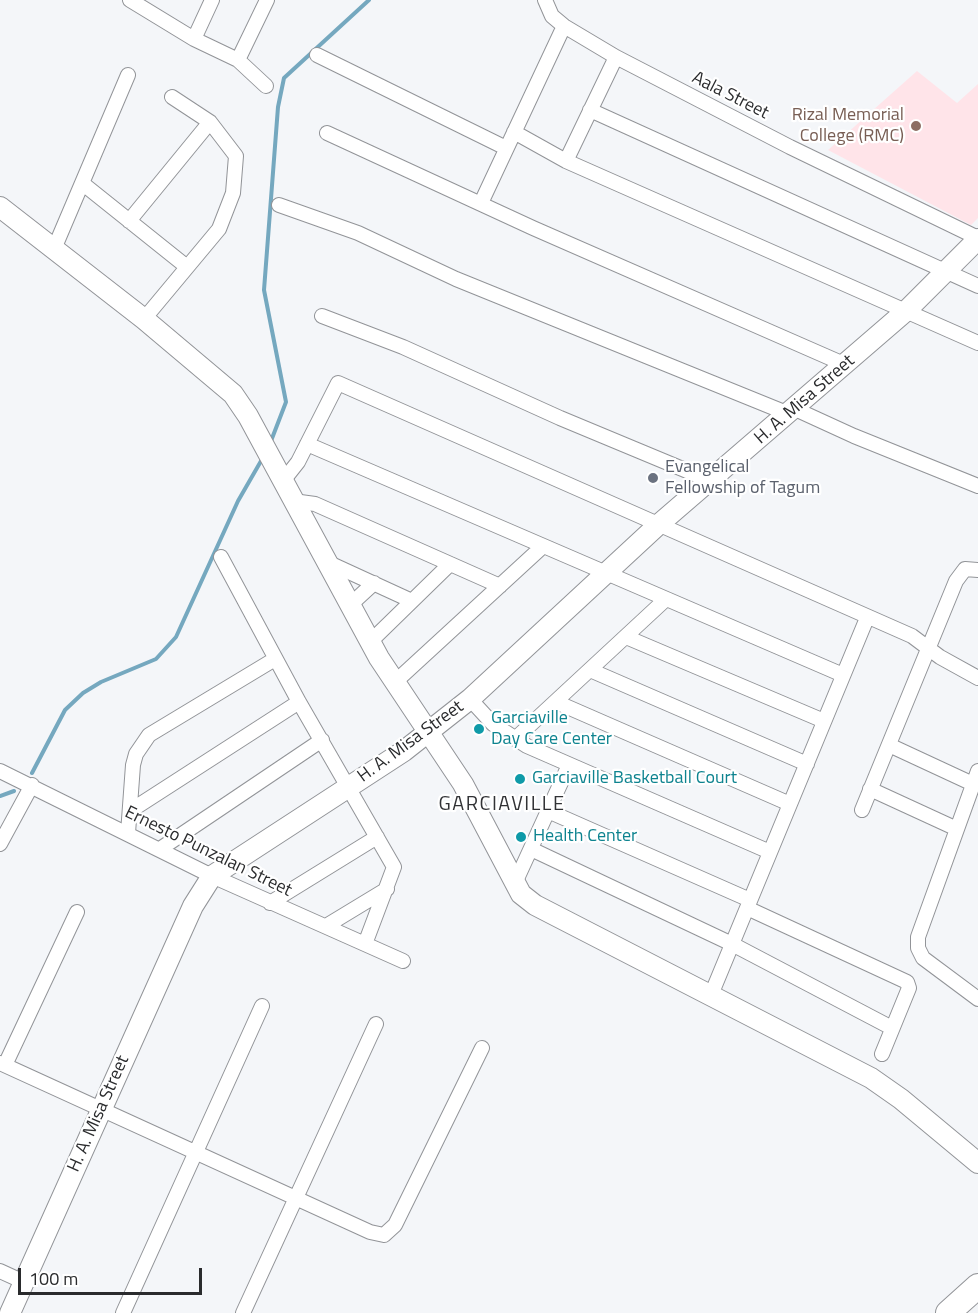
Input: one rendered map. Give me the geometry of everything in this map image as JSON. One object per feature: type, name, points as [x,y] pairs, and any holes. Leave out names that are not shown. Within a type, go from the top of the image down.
[{"type":"highway","points":[[948,1313],[978,1286]]},
{"type":"street","points":[[130,0],[194,39],[238,60],[266,86]]},
{"type":"street","points":[[152,13],[158,0]]},
{"type":"street","points":[[194,39],[212,0]]},
{"type":"street","points":[[238,60],[267,0]]},
{"type":"street","name":"Aala Street","points":[[545,0],[552,16],[564,26],[616,57],[790,147],[978,239]]},
{"type":"street","points":[[481,203],[564,26]]},
{"type":"street","points":[[317,55],[506,148]]},
{"type":"street","points":[[566,161],[616,57]]},
{"type":"street","points":[[54,249],[128,75]]},
{"type":"street","points":[[144,319],[219,229],[233,193],[236,156],[210,122],[172,97]]},
{"type":"street","points":[[590,110],[978,286]]},
{"type":"street","points":[[129,221],[210,122]]},
{"type":"street","points":[[513,132],[566,161],[978,343]]},
{"type":"street","points":[[327,133],[846,365]]},
{"type":"street","points":[[82,183],[187,267]]},
{"type":"street","points":[[279,205],[358,233],[456,279],[978,486]]},
{"type":"street","points":[[0,207],[144,319],[233,394],[327,562],[349,606],[394,683],[463,784],[521,894],[535,905],[871,1078],[901,1099],[978,1163]]},
{"type":"street","name":"H. A. Misa Street","points":[[10,1313],[193,906],[212,876],[429,733],[470,699],[658,525],[906,311],[978,239]]},
{"type":"street","points":[[322,316],[403,347],[560,418],[709,480]]},
{"type":"street","points":[[283,482],[291,473],[338,383],[912,636],[978,678]]},
{"type":"street","points":[[307,444],[843,675]]},
{"type":"street","points":[[293,501],[315,504],[500,586]]},
{"type":"street","points":[[394,683],[542,547]]},
{"type":"street","points":[[221,557],[275,659],[394,867],[364,944]]},
{"type":"street","points":[[327,562],[412,601]]},
{"type":"street","points":[[370,642],[450,564]]},
{"type":"street","points":[[862,810],[960,573],[970,568],[978,570]]},
{"type":"street","points":[[349,606],[374,583]]},
{"type":"street","points":[[515,740],[666,599]]},
{"type":"street","points":[[711,995],[867,618]]},
{"type":"street","points":[[626,637],[824,721]]},
{"type":"street","points":[[128,833],[133,765],[136,754],[149,735],[275,659]]},
{"type":"street","points":[[590,670],[807,764]]},
{"type":"street","points":[[470,699],[493,724],[515,740],[770,852]]},
{"type":"street","points":[[130,811],[299,702]]},
{"type":"street","points":[[556,702],[790,804]]},
{"type":"street","points":[[160,849],[321,740]]},
{"type":"street","points":[[889,745],[976,777],[918,937],[918,948],[923,958],[932,966],[978,999]]},
{"type":"street","points":[[515,883],[569,765]]},
{"type":"street","name":"Ernesto Punzalan Street","points":[[0,771],[212,876],[403,961]]},
{"type":"street","points":[[0,844],[32,785]]},
{"type":"street","points":[[870,789],[957,829]]},
{"type":"street","points":[[548,811],[748,904],[907,982],[909,988],[882,1054]]},
{"type":"street","points":[[270,903],[377,837]]},
{"type":"street","points":[[531,849],[732,944],[892,1028]]},
{"type":"street","points":[[326,926],[387,889]]},
{"type":"street","points":[[77,912],[2,1064],[376,1234],[390,1231],[482,1048]]},
{"type":"street","points":[[123,1313],[262,1006]]},
{"type":"street","points":[[243,1313],[376,1024]]},
{"type":"street","points":[[0,1271],[24,1282]]},
{"type":"shaded area","name":"Rizal Memorial College (RMC)","points":[[917,71],[957,103],[978,84],[978,218],[971,225],[828,150]]},
{"type":"waterway","points":[[271,441],[286,402],[264,290],[278,107],[284,78],[369,0]]},
{"type":"waterway","points":[[32,773],[65,710],[83,693],[101,682],[156,659],[176,637],[238,501],[261,461]]},
{"type":"waterway","points":[[0,796],[14,791]]},
{"type":"place","name":"Rizal Memorial College (RMC)","points":[[916,126]]},
{"type":"place","name":"Evangelical Fellowship of Tagum","points":[[653,478]]},
{"type":"place","name":"Garciaville Day Care Center","points":[[479,729]]},
{"type":"place","name":"Garciaville Basketball Court","points":[[520,779]]},
{"type":"place","name":"Health Center","points":[[521,837]]},
{"type":"district","name":"GARCIAVILLE","points":[[502,805]]}]
